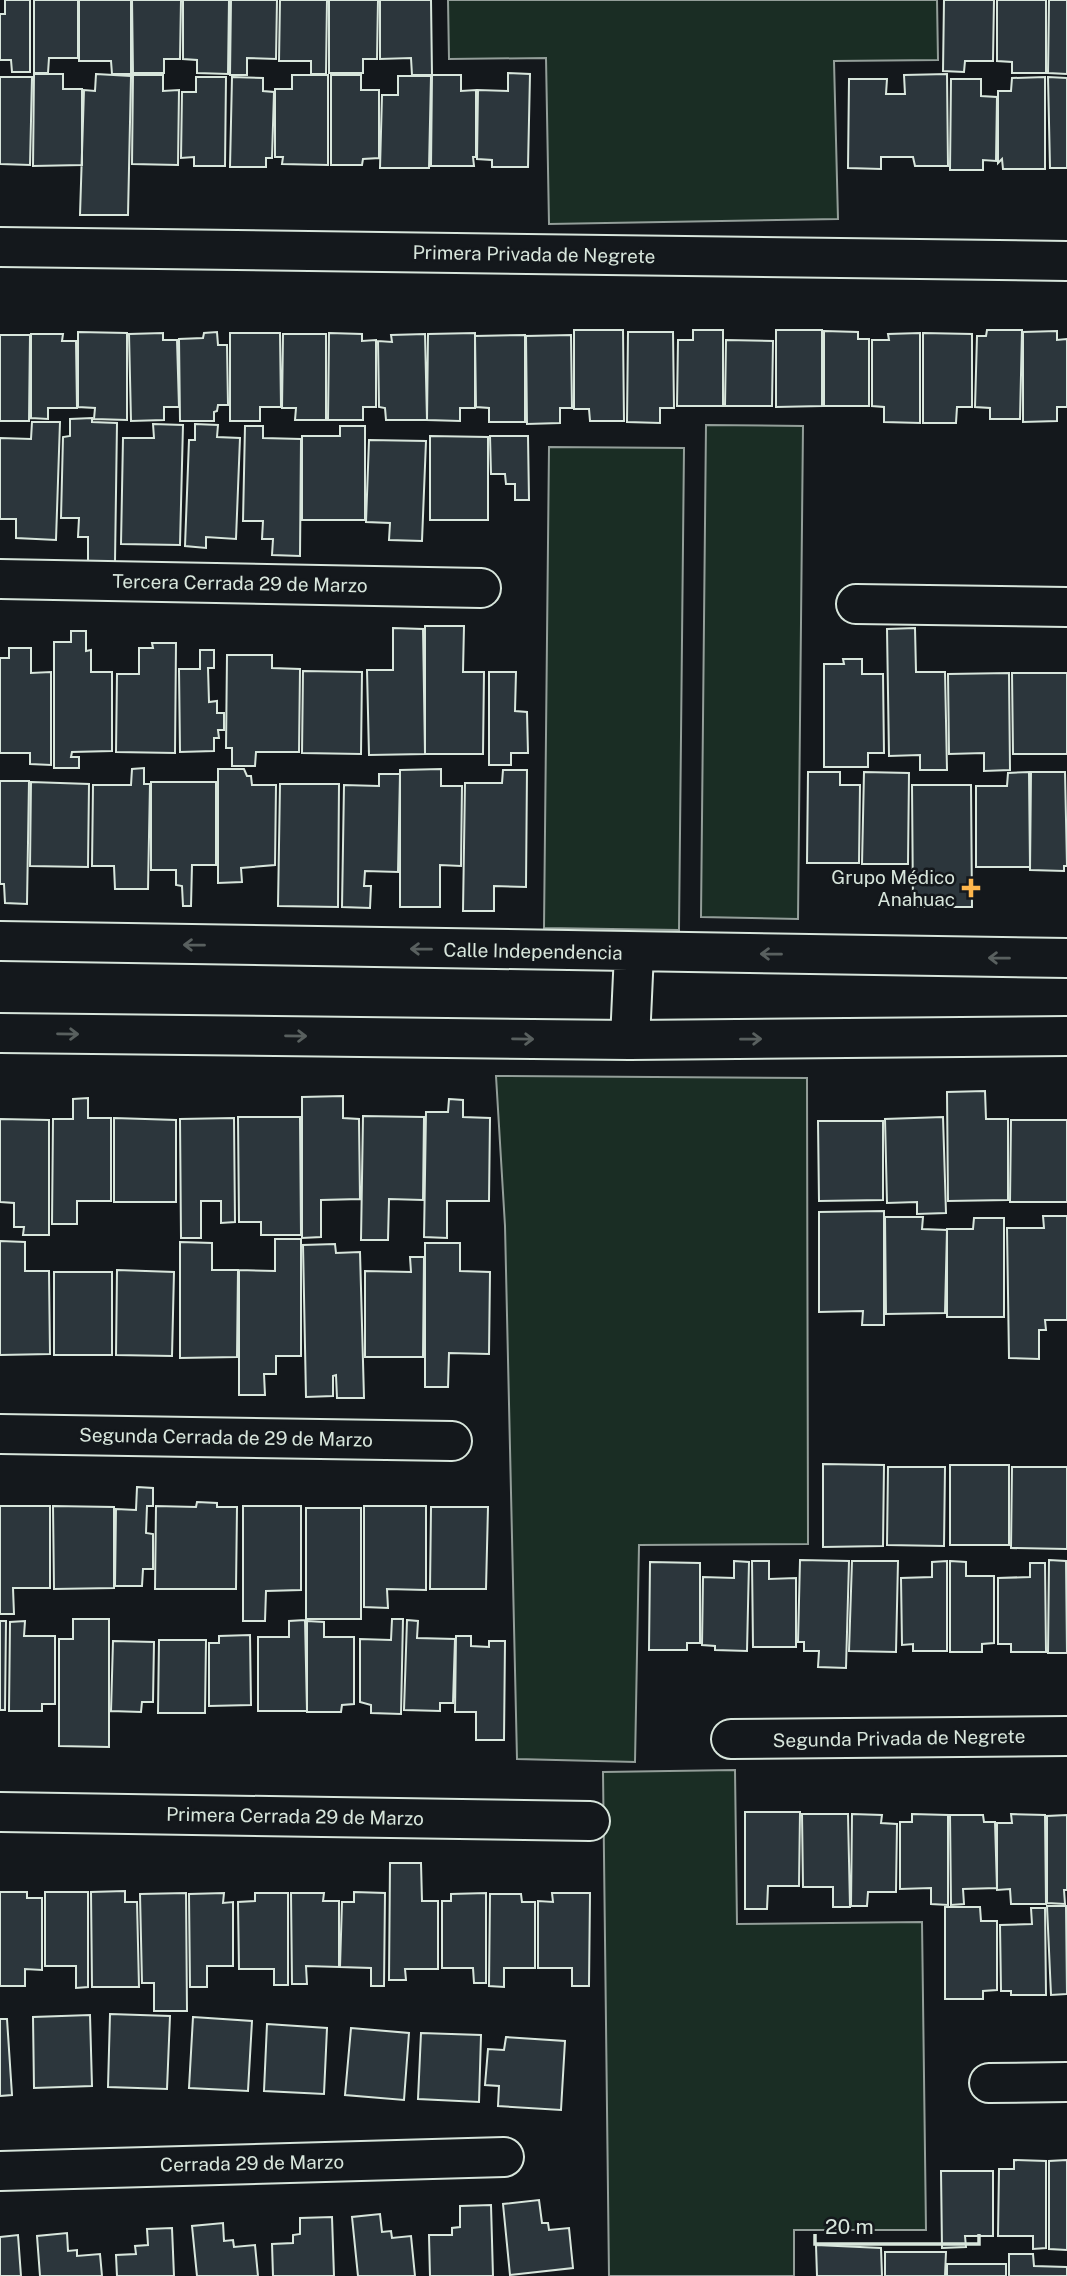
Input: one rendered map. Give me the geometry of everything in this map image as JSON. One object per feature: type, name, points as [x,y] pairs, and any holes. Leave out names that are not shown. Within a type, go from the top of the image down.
[{"type":"street","name":"Primera Privada de Negrete","points":[[0,247],[1067,261]]},
{"type":"street","name":"Tercera Cerrada 29 de Marzo","points":[[0,579],[481,588]]},
{"type":"street","points":[[856,604],[1067,607]]},
{"type":"street","name":"Calle Independencia","points":[[0,941],[1067,958]]},
{"type":"street","points":[[630,1040],[634,953]]},
{"type":"street","points":[[0,1033],[630,1040],[1067,1036]]},
{"type":"street","name":"Segunda Cerrada de 29 de Marzo","points":[[0,1434],[452,1441]]},
{"type":"street","name":"Segunda Privada de Negrete","points":[[731,1740],[1067,1736]]},
{"type":"street","name":"Primera Cerrada 29 de Marzo","points":[[0,1812],[590,1821]]},
{"type":"street","points":[[989,2082],[1067,2082]]},
{"type":"street","name":"Cerrada 29 de Marzo","points":[[0,2171],[504,2157]]},
{"type":"green space","points":[[448,0],[937,0],[938,60],[834,61],[838,219],[549,224],[546,58],[449,59]]},
{"type":"green space","points":[[706,425],[803,426],[798,919],[701,917]]},
{"type":"green space","points":[[549,447],[684,448],[679,930],[544,928]]},
{"type":"green space","points":[[496,1076],[807,1078],[808,1544],[639,1545],[635,1762],[517,1759],[505,1226]]},
{"type":"green space","points":[[735,1770],[737,1924],[922,1922],[926,2230],[794,2230],[794,2276],[609,2276],[603,1772]]},
{"type":"building","points":[[5,0],[30,0],[30,72],[12,72],[11,60],[0,60],[0,14],[5,14]]},
{"type":"building","points":[[34,0],[78,0],[78,58],[49,58],[48,73],[34,73]]},
{"type":"building","points":[[79,0],[131,0],[131,74],[112,74],[111,61],[79,61]]},
{"type":"building","points":[[132,0],[181,0],[180,59],[164,59],[164,73],[133,73]]},
{"type":"building","points":[[183,0],[229,0],[228,74],[197,73],[197,60],[183,59]]},
{"type":"building","points":[[231,0],[277,0],[276,59],[247,58],[247,75],[230,75]]},
{"type":"building","points":[[280,0],[327,0],[326,74],[311,74],[311,61],[279,61]]},
{"type":"building","points":[[329,0],[378,0],[377,59],[363,59],[363,73],[329,73]]},
{"type":"building","points":[[380,0],[431,0],[432,75],[412,75],[411,58],[380,59]]},
{"type":"building","points":[[944,0],[994,0],[993,61],[965,61],[964,72],[943,71]]},
{"type":"building","points":[[997,0],[1046,0],[1046,73],[1012,73],[1012,62],[997,61]]},
{"type":"building","points":[[1049,0],[1067,0],[1067,74],[1048,73]]},
{"type":"building","points":[[508,73],[530,74],[528,167],[492,167],[492,160],[477,159],[478,90],[508,91]]},
{"type":"building","points":[[34,74],[63,74],[63,89],[82,89],[82,165],[33,166]]},
{"type":"building","points":[[96,74],[131,76],[128,215],[80,215],[84,90],[95,91]]},
{"type":"building","points":[[947,74],[948,166],[915,166],[913,157],[881,157],[881,169],[848,168],[849,79],[887,79],[886,94],[905,94],[904,75]]},
{"type":"building","points":[[133,75],[163,75],[163,91],[179,90],[178,165],[132,164]]},
{"type":"building","points":[[292,75],[328,75],[328,165],[282,164],[283,157],[275,157],[275,89],[292,89]]},
{"type":"building","points":[[331,75],[361,75],[361,90],[379,90],[379,158],[363,159],[362,165],[331,165]]},
{"type":"building","points":[[432,75],[461,75],[461,91],[476,90],[474,166],[431,166]]},
{"type":"building","points":[[398,76],[431,76],[429,168],[380,168],[382,95],[398,95]]},
{"type":"building","points":[[0,77],[32,77],[30,165],[0,164]]},
{"type":"building","points":[[196,77],[226,77],[225,166],[194,166],[194,157],[181,158],[182,92],[196,92]]},
{"type":"building","points":[[232,77],[263,78],[263,91],[274,92],[272,158],[266,158],[266,167],[230,167]]},
{"type":"building","points":[[1045,77],[1045,169],[1003,169],[1002,159],[998,163],[998,91],[1011,91],[1012,78]]},
{"type":"building","points":[[1048,77],[1067,78],[1067,168],[1050,168]]},
{"type":"building","points":[[951,79],[981,79],[981,96],[997,97],[996,161],[983,160],[983,170],[950,170]]},
{"type":"building","points":[[574,330],[623,330],[624,421],[590,421],[589,409],[574,409]]},
{"type":"building","points":[[693,330],[723,330],[723,406],[677,406],[678,340],[693,340]]},
{"type":"building","points":[[776,330],[822,330],[822,406],[776,407]]},
{"type":"building","points":[[987,330],[1022,330],[1020,419],[990,419],[990,408],[975,407],[977,336],[986,336]]},
{"type":"building","points":[[824,331],[858,332],[858,339],[869,339],[869,406],[824,406]]},
{"type":"building","points":[[1057,331],[1057,340],[1067,339],[1067,407],[1057,407],[1057,421],[1023,422],[1023,332]]},
{"type":"building","points":[[78,332],[127,333],[127,420],[94,419],[95,408],[78,407]]},
{"type":"building","points":[[217,332],[218,345],[227,345],[228,405],[218,405],[217,411],[214,412],[214,421],[180,421],[179,339],[203,338],[204,333]]},
{"type":"building","points":[[628,332],[673,332],[674,408],[660,408],[660,423],[627,422]]},
{"type":"building","points":[[163,333],[163,340],[177,340],[179,407],[164,407],[164,420],[131,421],[129,334]]},
{"type":"building","points":[[230,333],[280,333],[281,407],[260,407],[260,421],[230,421]]},
{"type":"building","points":[[329,333],[362,334],[362,341],[376,340],[376,407],[363,407],[363,420],[328,420]]},
{"type":"building","points":[[475,333],[475,408],[460,408],[460,421],[427,420],[428,334]]},
{"type":"building","points":[[920,333],[920,423],[884,422],[884,407],[872,406],[872,340],[889,340],[888,334]]},
{"type":"building","points":[[923,333],[972,334],[972,407],[957,407],[956,423],[923,423]]},
{"type":"building","points":[[31,334],[63,334],[62,341],[76,341],[77,408],[48,408],[48,419],[31,418]]},
{"type":"building","points":[[283,334],[326,334],[326,420],[295,420],[296,408],[282,408]]},
{"type":"building","points":[[425,334],[427,420],[386,420],[385,408],[379,407],[378,341],[392,342],[391,335]]},
{"type":"building","points":[[0,335],[30,335],[29,421],[0,421]]},
{"type":"building","points":[[525,335],[525,422],[489,422],[489,408],[476,407],[475,336]]},
{"type":"building","points":[[571,335],[572,408],[560,408],[560,423],[527,424],[526,336]]},
{"type":"building","points":[[726,340],[773,341],[772,406],[725,406]]},
{"type":"building","points":[[92,418],[92,422],[117,423],[115,562],[88,562],[88,537],[78,537],[79,518],[61,518],[63,437],[70,436],[70,419]]},
{"type":"building","points":[[32,422],[60,422],[56,540],[16,538],[16,519],[0,519],[0,438],[31,439]]},
{"type":"building","points":[[153,424],[183,425],[180,545],[121,544],[123,438],[154,438]]},
{"type":"building","points":[[195,424],[218,425],[217,437],[240,438],[236,539],[206,537],[206,548],[185,546],[189,440],[195,440]]},
{"type":"building","points":[[245,426],[263,426],[263,438],[301,439],[300,556],[272,555],[273,539],[262,539],[263,521],[243,521]]},
{"type":"building","points":[[340,426],[365,426],[365,520],[302,520],[302,436],[340,436]]},
{"type":"building","points":[[430,436],[488,437],[488,520],[430,520]]},
{"type":"building","points":[[490,436],[528,436],[529,500],[515,500],[515,484],[506,484],[505,474],[491,474]]},
{"type":"building","points":[[369,440],[426,441],[422,541],[389,540],[390,523],[366,522]]},
{"type":"building","points":[[425,626],[464,626],[463,672],[484,672],[483,754],[425,754]]},
{"type":"building","points":[[393,628],[423,629],[425,754],[369,755],[367,670],[393,670]]},
{"type":"building","points":[[915,628],[916,672],[945,672],[947,770],[920,770],[920,755],[889,756],[887,629]]},
{"type":"building","points":[[71,631],[86,631],[86,651],[91,650],[91,672],[112,672],[112,751],[72,752],[71,757],[79,757],[79,768],[54,768],[54,642],[71,642]]},
{"type":"building","points":[[152,643],[176,643],[175,753],[116,752],[117,674],[139,674],[139,648],[153,648]]},
{"type":"building","points":[[9,648],[31,648],[31,673],[51,672],[51,765],[30,764],[30,753],[0,753],[0,658],[9,658]]},
{"type":"building","points":[[200,650],[214,650],[214,668],[208,668],[209,702],[217,701],[217,713],[224,713],[224,730],[218,730],[219,738],[214,738],[214,751],[180,752],[179,669],[200,669]]},
{"type":"building","points":[[227,655],[272,655],[272,668],[300,669],[299,752],[256,752],[255,766],[232,766],[232,748],[226,748]]},
{"type":"building","points":[[843,659],[862,659],[862,674],[883,674],[884,753],[868,753],[868,767],[824,767],[824,664],[844,664]]},
{"type":"building","points":[[303,671],[362,672],[361,754],[302,753]]},
{"type":"building","points":[[489,672],[516,672],[515,711],[527,712],[528,753],[511,753],[511,765],[489,765]]},
{"type":"building","points":[[1009,673],[1010,770],[984,771],[984,753],[949,754],[948,674]]},
{"type":"building","points":[[1012,673],[1067,673],[1067,754],[1013,754]]},
{"type":"building","points":[[144,768],[144,784],[150,784],[148,889],[115,889],[114,866],[92,866],[93,785],[131,785],[132,769]]},
{"type":"building","points":[[218,769],[244,769],[247,776],[251,776],[252,785],[276,785],[275,865],[241,868],[242,882],[218,883]]},
{"type":"building","points":[[441,769],[441,786],[462,786],[461,866],[440,865],[440,907],[400,907],[400,770]]},
{"type":"building","points":[[503,770],[527,770],[526,887],[494,886],[494,911],[463,911],[465,783],[502,783]]},
{"type":"building","points":[[808,772],[840,772],[840,785],[860,785],[859,863],[807,863]]},
{"type":"building","points":[[864,772],[909,773],[908,864],[862,864]]},
{"type":"building","points":[[1029,772],[1030,867],[976,867],[976,786],[1007,786],[1008,773]]},
{"type":"building","points":[[1031,772],[1065,772],[1067,866],[1064,866],[1064,871],[1030,870]]},
{"type":"building","points":[[379,774],[400,774],[398,872],[365,871],[364,886],[371,886],[370,908],[342,907],[344,785],[379,786]]},
{"type":"building","points":[[0,781],[29,781],[27,904],[5,903],[4,884],[0,884]]},
{"type":"building","points":[[31,782],[89,784],[88,867],[30,866]]},
{"type":"building","points":[[151,782],[216,782],[216,865],[192,865],[191,906],[183,906],[182,886],[176,885],[176,870],[151,870]]},
{"type":"building","points":[[280,784],[339,784],[338,907],[278,906]]},
{"type":"building","points":[[912,785],[971,785],[972,907],[913,907]]},
{"type":"building","points":[[985,1091],[986,1119],[1008,1119],[1008,1200],[948,1201],[947,1092]]},
{"type":"building","points":[[343,1096],[343,1118],[359,1119],[360,1199],[321,1200],[321,1237],[302,1238],[302,1097]]},
{"type":"building","points":[[88,1098],[88,1118],[111,1118],[111,1201],[77,1201],[77,1224],[52,1224],[53,1119],[73,1119],[73,1099]]},
{"type":"building","points":[[449,1099],[463,1100],[463,1117],[490,1118],[489,1201],[447,1201],[447,1238],[424,1237],[426,1112],[448,1112]]},
{"type":"building","points":[[363,1116],[424,1117],[423,1200],[389,1199],[388,1240],[361,1240]]},
{"type":"building","points":[[238,1117],[300,1117],[301,1235],[261,1235],[261,1222],[239,1222]]},
{"type":"building","points":[[943,1117],[946,1213],[917,1214],[917,1202],[887,1203],[885,1119]]},
{"type":"building","points":[[114,1118],[176,1120],[176,1202],[114,1202]]},
{"type":"building","points":[[234,1118],[235,1222],[221,1223],[221,1201],[201,1201],[201,1238],[181,1238],[180,1119]]},
{"type":"building","points":[[0,1119],[49,1120],[49,1235],[23,1235],[24,1227],[14,1227],[14,1203],[0,1202]]},
{"type":"building","points":[[1011,1120],[1067,1120],[1067,1202],[1010,1202]]},
{"type":"building","points":[[818,1121],[883,1121],[883,1200],[819,1201]]},
{"type":"building","points":[[884,1211],[884,1325],[862,1325],[863,1311],[819,1312],[819,1212]]},
{"type":"building","points":[[1043,1216],[1067,1216],[1067,1320],[1045,1320],[1046,1330],[1039,1330],[1039,1359],[1009,1358],[1007,1228],[1044,1228]]},
{"type":"building","points":[[885,1217],[923,1217],[922,1229],[947,1230],[945,1313],[886,1314]]},
{"type":"building","points":[[974,1218],[1004,1218],[1004,1317],[947,1317],[947,1229],[973,1229]]},
{"type":"building","points":[[275,1239],[301,1239],[301,1356],[276,1356],[276,1374],[264,1374],[265,1395],[239,1395],[239,1270],[275,1271]]},
{"type":"building","points":[[0,1241],[25,1242],[25,1271],[49,1271],[50,1354],[0,1355]]},
{"type":"building","points":[[180,1242],[212,1243],[212,1270],[238,1270],[237,1357],[180,1358]]},
{"type":"building","points":[[425,1243],[460,1243],[460,1271],[490,1272],[489,1354],[449,1353],[448,1387],[425,1387]]},
{"type":"building","points":[[335,1244],[336,1253],[360,1252],[364,1398],[337,1398],[336,1375],[333,1376],[333,1396],[306,1397],[303,1245]]},
{"type":"building","points":[[410,1257],[424,1257],[423,1357],[365,1357],[365,1271],[411,1272]]},
{"type":"building","points":[[117,1270],[174,1272],[172,1356],[116,1355]]},
{"type":"building","points":[[54,1272],[112,1272],[112,1355],[54,1355]]},
{"type":"building","points":[[823,1464],[884,1465],[883,1546],[823,1547]]},
{"type":"building","points":[[950,1465],[1009,1465],[1009,1545],[950,1545]]},
{"type":"building","points":[[888,1467],[945,1467],[944,1546],[887,1545]]},
{"type":"building","points":[[1012,1467],[1067,1467],[1067,1549],[1011,1548]]},
{"type":"building","points":[[137,1487],[153,1488],[153,1506],[147,1506],[146,1533],[153,1534],[153,1569],[143,1569],[142,1586],[115,1586],[116,1509],[136,1510]]},
{"type":"building","points":[[197,1502],[217,1503],[217,1507],[237,1507],[236,1589],[155,1589],[156,1506],[196,1507]]},
{"type":"building","points":[[0,1506],[50,1506],[50,1588],[13,1588],[14,1614],[0,1614]]},
{"type":"building","points":[[53,1506],[114,1507],[114,1588],[54,1589]]},
{"type":"building","points":[[243,1506],[301,1506],[301,1590],[266,1591],[265,1621],[243,1621]]},
{"type":"building","points":[[364,1506],[426,1506],[426,1590],[387,1589],[388,1608],[364,1607]]},
{"type":"building","points":[[431,1507],[488,1507],[486,1589],[430,1589]]},
{"type":"building","points":[[306,1508],[361,1508],[361,1619],[306,1619]]},
{"type":"building","points":[[800,1560],[849,1561],[846,1668],[818,1667],[819,1651],[804,1651],[804,1642],[798,1642]]},
{"type":"building","points":[[1049,1560],[1066,1561],[1067,1653],[1048,1653]]},
{"type":"building","points":[[734,1561],[749,1562],[747,1651],[715,1650],[715,1646],[702,1645],[703,1577],[734,1578]]},
{"type":"building","points":[[752,1561],[769,1561],[769,1579],[796,1578],[796,1647],[753,1647]]},
{"type":"building","points":[[852,1561],[898,1561],[896,1652],[849,1651]]},
{"type":"building","points":[[947,1561],[947,1651],[913,1651],[913,1644],[902,1645],[901,1578],[932,1577],[932,1562]]},
{"type":"building","points":[[950,1561],[966,1562],[966,1576],[994,1576],[994,1643],[982,1644],[982,1652],[950,1652]]},
{"type":"building","points":[[650,1562],[700,1563],[700,1643],[687,1643],[687,1650],[649,1650]]},
{"type":"building","points":[[1030,1563],[1045,1563],[1046,1652],[1011,1652],[1011,1644],[998,1644],[998,1578],[1030,1577]]},
{"type":"building","points":[[73,1619],[109,1619],[109,1747],[59,1746],[59,1639],[73,1639]]},
{"type":"building","points":[[392,1619],[403,1619],[401,1714],[371,1713],[371,1705],[360,1702],[360,1639],[391,1640]]},
{"type":"building","points":[[305,1620],[307,1711],[258,1711],[258,1637],[289,1637],[289,1621]]},
{"type":"building","points":[[407,1620],[418,1621],[417,1638],[455,1639],[453,1703],[440,1703],[440,1711],[404,1710]]},
{"type":"building","points":[[0,1621],[6,1621],[5,1710],[0,1710]]},
{"type":"building","points":[[25,1621],[24,1636],[55,1636],[55,1704],[42,1704],[42,1711],[9,1711],[10,1622]]},
{"type":"building","points":[[307,1621],[324,1622],[324,1637],[354,1637],[354,1704],[342,1705],[341,1712],[307,1712]]},
{"type":"building","points":[[250,1635],[251,1705],[209,1706],[209,1643],[219,1643],[219,1636]]},
{"type":"building","points":[[456,1636],[471,1636],[471,1646],[489,1647],[489,1641],[505,1641],[504,1740],[476,1740],[476,1712],[455,1712]]},
{"type":"building","points":[[159,1640],[206,1640],[205,1713],[158,1713]]},
{"type":"building","points":[[113,1641],[154,1642],[153,1702],[142,1702],[141,1712],[111,1711]]},
{"type":"building","points":[[745,1812],[800,1812],[799,1886],[768,1886],[767,1909],[745,1909]]},
{"type":"building","points":[[802,1814],[848,1814],[850,1907],[833,1907],[833,1887],[803,1887]]},
{"type":"building","points":[[852,1814],[882,1815],[881,1823],[897,1824],[896,1892],[868,1892],[867,1906],[851,1906]]},
{"type":"building","points":[[912,1814],[948,1815],[948,1905],[931,1904],[931,1888],[900,1889],[900,1822],[912,1822]]},
{"type":"building","points":[[1011,1814],[1045,1815],[1046,1904],[1011,1904],[1010,1889],[997,1890],[997,1823],[1012,1823]]},
{"type":"building","points":[[950,1815],[983,1815],[984,1822],[995,1822],[997,1888],[963,1889],[964,1904],[951,1905]]},
{"type":"building","points":[[1067,1815],[1065,1904],[1047,1903],[1047,1816]]},
{"type":"building","points":[[390,1863],[421,1863],[422,1901],[438,1901],[438,1969],[405,1969],[406,1980],[389,1980]]},
{"type":"building","points":[[125,1891],[125,1902],[137,1902],[139,1987],[92,1987],[91,1892]]},
{"type":"building","points":[[0,1892],[27,1892],[27,1898],[42,1898],[42,1970],[25,1969],[25,1986],[0,1986]]},
{"type":"building","points":[[45,1892],[88,1892],[88,1987],[76,1988],[76,1966],[45,1966]]},
{"type":"building","points":[[354,1892],[385,1893],[384,1986],[371,1986],[371,1968],[340,1967],[342,1902],[354,1902]]},
{"type":"building","points":[[186,1893],[187,2011],[154,2011],[154,1983],[142,1983],[140,1894]]},
{"type":"building","points":[[224,1893],[223,1903],[233,1902],[233,1966],[207,1966],[207,1987],[190,1987],[189,1894]]},
{"type":"building","points":[[255,1893],[288,1893],[288,1985],[274,1985],[274,1969],[239,1969],[238,1902],[255,1901]]},
{"type":"building","points":[[291,1893],[324,1893],[323,1901],[339,1901],[339,1967],[306,1966],[307,1984],[292,1984]]},
{"type":"building","points":[[486,1893],[486,1983],[474,1983],[473,1968],[442,1968],[442,1901],[451,1901],[451,1894]]},
{"type":"building","points":[[552,1893],[590,1893],[589,1986],[572,1986],[572,1968],[538,1968],[538,1901],[553,1902]]},
{"type":"building","points":[[490,1894],[521,1894],[522,1902],[535,1902],[535,1968],[504,1968],[504,1987],[489,1986]]},
{"type":"building","points":[[1047,1906],[1066,1906],[1067,1994],[1051,1995]]},
{"type":"building","points":[[945,1907],[980,1907],[981,1921],[997,1921],[997,1990],[983,1991],[983,1999],[945,1999]]},
{"type":"building","points":[[1031,1908],[1045,1908],[1046,1995],[1011,1995],[1011,1991],[1001,1991],[1000,1925],[1032,1924]]},
{"type":"building","points":[[110,2014],[170,2016],[167,2089],[108,2087]]},
{"type":"building","points":[[90,2015],[92,2086],[34,2088],[33,2017]]},
{"type":"building","points":[[193,2017],[252,2021],[248,2091],[189,2088]]},
{"type":"building","points":[[0,2019],[7,2019],[12,2095],[0,2096]]},
{"type":"building","points":[[267,2024],[327,2028],[324,2094],[264,2091]]},
{"type":"building","points":[[351,2028],[409,2033],[404,2100],[345,2095]]},
{"type":"building","points":[[421,2033],[481,2035],[479,2102],[418,2099]]},
{"type":"building","points":[[506,2037],[565,2041],[561,2110],[498,2106],[499,2086],[485,2085],[488,2049],[504,2050]]},
{"type":"building","points":[[1014,2160],[1046,2161],[1046,2248],[1033,2249],[1033,2236],[998,2236],[999,2169],[1014,2169]]},
{"type":"building","points":[[1067,2160],[1067,2250],[1049,2249],[1049,2161]]},
{"type":"building","points":[[941,2171],[993,2171],[993,2236],[965,2236],[966,2247],[942,2248]]},
{"type":"building","points":[[539,2200],[542,2223],[548,2223],[549,2230],[569,2228],[573,2268],[510,2275],[503,2204]]},
{"type":"building","points":[[491,2205],[493,2276],[430,2276],[429,2235],[452,2235],[452,2228],[460,2227],[460,2206]]},
{"type":"building","points":[[380,2214],[382,2232],[391,2231],[392,2238],[411,2236],[415,2276],[358,2276],[352,2217]]},
{"type":"building","points":[[332,2217],[334,2276],[273,2276],[272,2244],[293,2243],[293,2235],[300,2234],[300,2218]]},
{"type":"building","points":[[223,2223],[224,2241],[233,2240],[234,2247],[255,2245],[258,2276],[197,2276],[192,2226]]},
{"type":"building","points":[[172,2228],[174,2276],[117,2276],[116,2255],[136,2254],[135,2246],[148,2245],[147,2229]]},
{"type":"building","points":[[67,2233],[68,2251],[77,2250],[77,2256],[100,2254],[102,2276],[40,2276],[37,2236]]},
{"type":"building","points":[[18,2235],[21,2276],[0,2276],[0,2237]]},
{"type":"building","points":[[816,2245],[881,2248],[882,2276],[817,2276]]},
{"type":"building","points":[[885,2252],[946,2252],[945,2276],[885,2276]]},
{"type":"building","points":[[1009,2254],[1033,2254],[1034,2266],[1067,2267],[1067,2276],[1009,2276]]},
{"type":"building","points":[[947,2264],[1006,2264],[1006,2276],[947,2276]]},
{"type":"place","name":"Grupo Médico Anahuac","points":[[971,888]]}]
